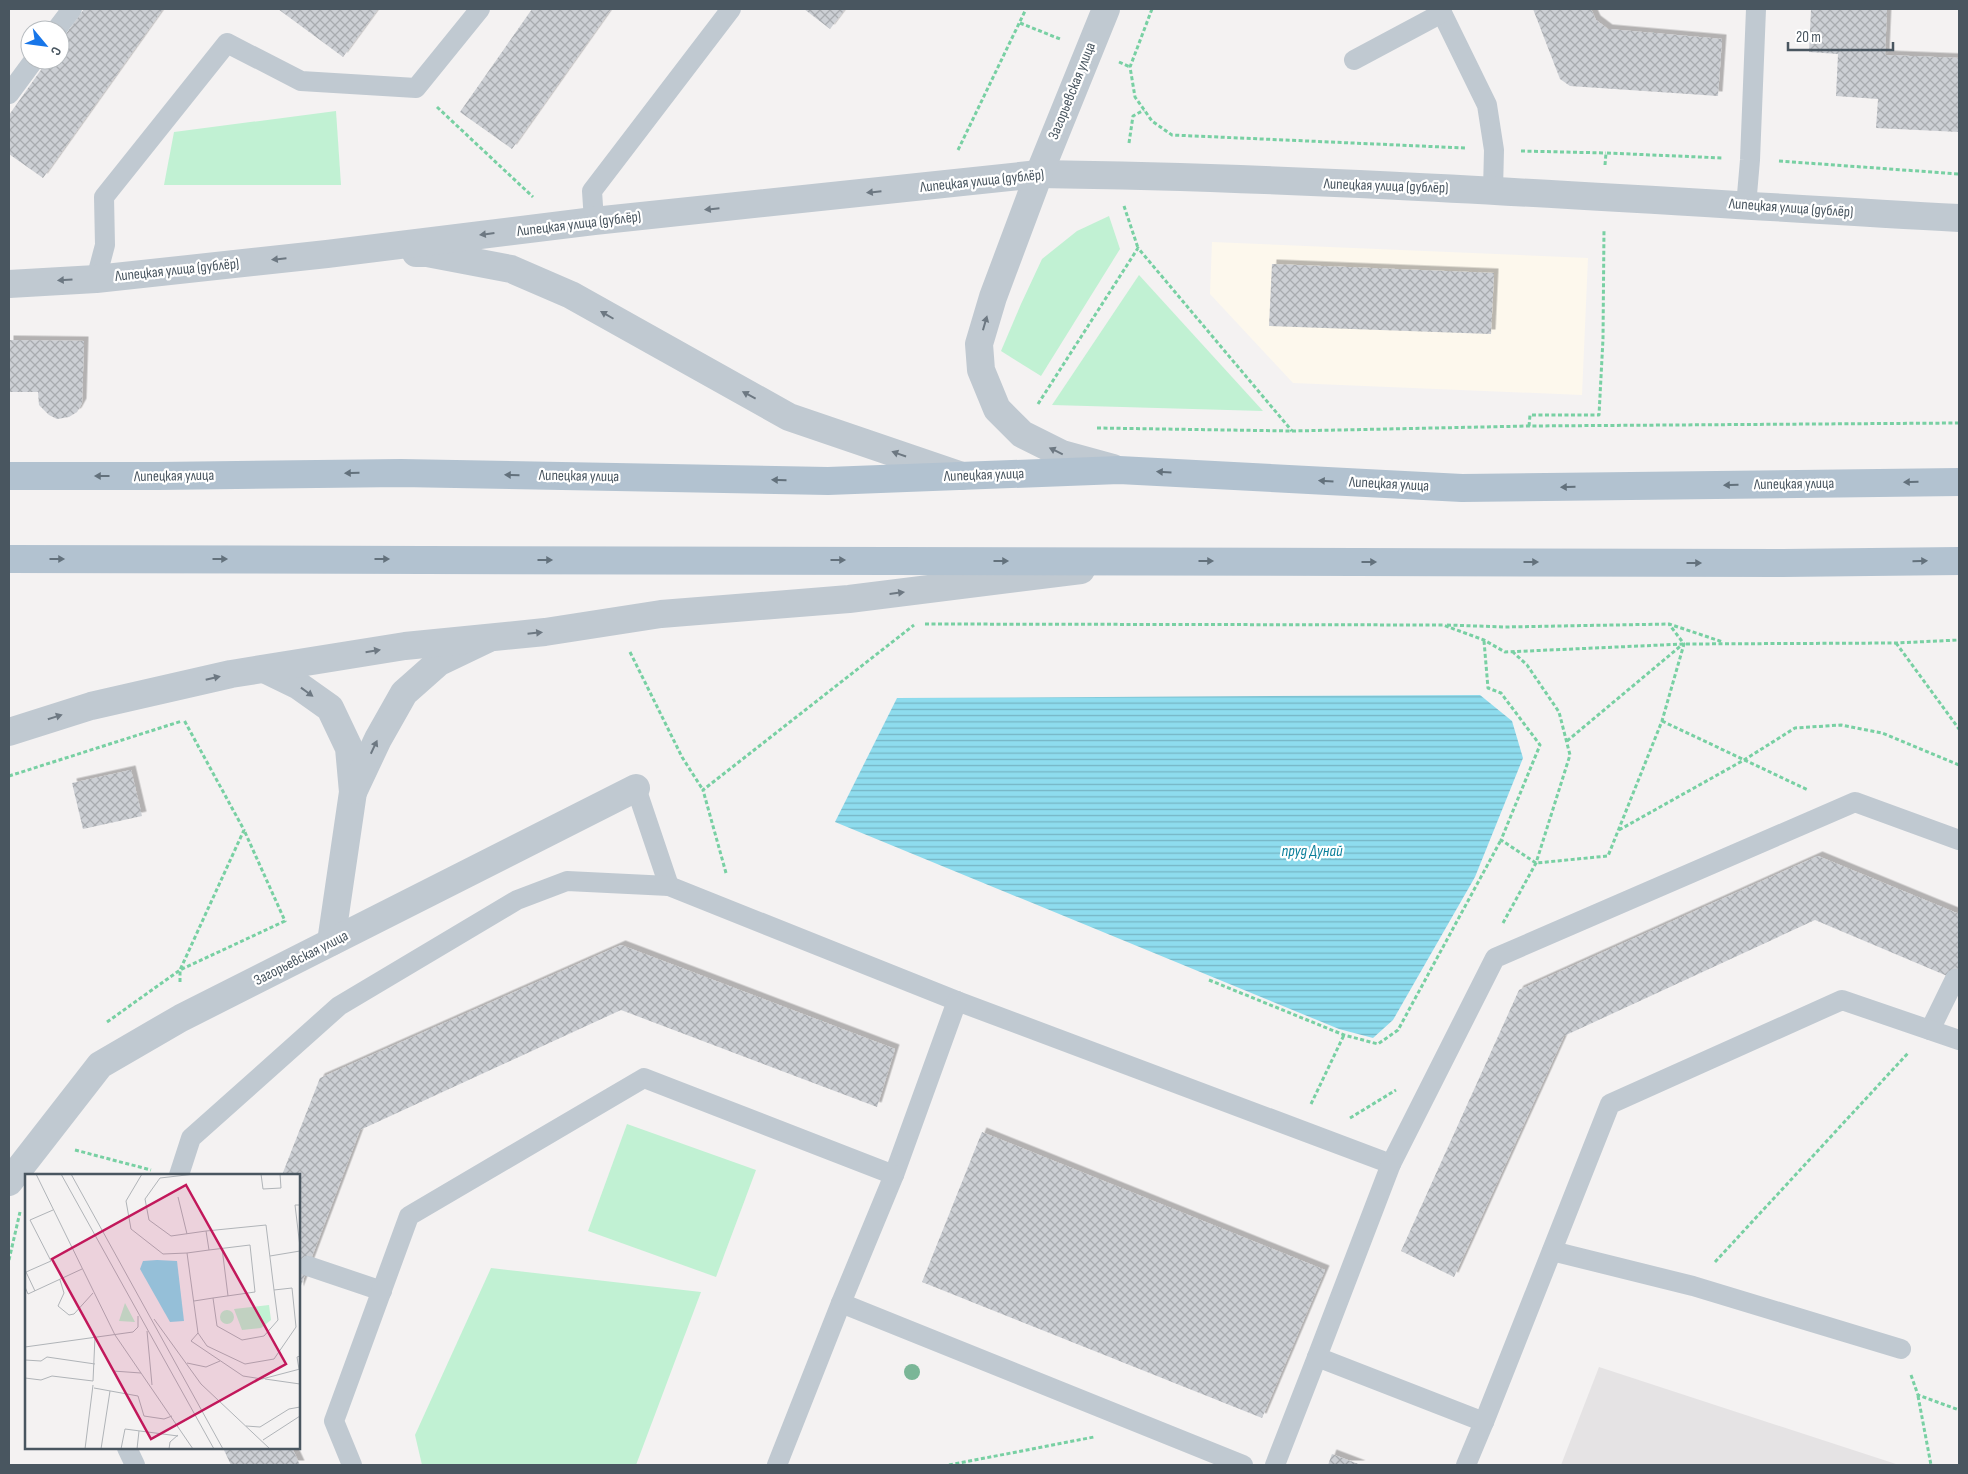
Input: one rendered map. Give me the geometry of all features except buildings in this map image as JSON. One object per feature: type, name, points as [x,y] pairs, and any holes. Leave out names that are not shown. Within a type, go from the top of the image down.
[{"type":"main road","name":"Липецкая улица","points":[[9,476],[401,473],[828,481],[1119,470],[1462,488],[1959,482]]},
{"type":"main road","points":[[9,559],[1783,563],[1959,561]]},
{"type":"street","name":"Загорьевская улица","points":[[1106,9],[1039,174],[993,298],[979,344],[981,370],[997,409],[1022,434],[1062,454],[1119,470]]},
{"type":"street","name":"Липецкая улица (дублёр)","points":[[9,284],[96,279],[327,254],[594,221],[1039,174],[1154,176],[1493,190],[1959,218]]},
{"type":"street","points":[[327,254],[427,253],[511,269],[571,295],[789,417],[962,476]]},
{"type":"street","points":[[9,732],[91,706],[231,674],[405,646],[545,632],[662,614],[849,599],[1158,561]]},
{"type":"street","points":[[353,792],[378,739],[404,693],[439,662],[492,637]]},
{"type":"street","points":[[264,669],[299,686],[330,708],[349,748],[353,792],[332,942]]},
{"type":"street","name":"Загорьевская улица","points":[[9,1182],[100,1065],[181,1018],[636,788]]},
{"type":"lane","points":[[64,20],[72,9]]},
{"type":"lane","points":[[96,279],[104,245],[104,197],[227,43],[301,81],[416,88],[480,9]]},
{"type":"lane","points":[[594,221],[592,191],[731,9]]},
{"type":"lane","points":[[1746,206],[1750,160],[1756,9]]},
{"type":"lane","points":[[1354,60],[1441,11],[1487,105],[1494,150],[1493,190]]},
{"type":"lane","points":[[9,94],[27,70]]},
{"type":"lane","points":[[636,788],[669,886]]},
{"type":"lane","points":[[1275,1465],[1391,1164],[1495,958],[1855,802],[1959,840]]},
{"type":"lane","points":[[169,1174],[191,1138],[339,1006],[517,900],[567,881],[669,886],[957,1001],[1391,1164]]},
{"type":"lane","points":[[1930,1030],[1955,979]]},
{"type":"lane","points":[[1466,1465],[1610,1104],[1842,1000],[1959,1040]]},
{"type":"lane","points":[[777,1465],[894,1175],[957,1001]]},
{"type":"lane","points":[[352,1465],[334,1422],[409,1216],[644,1078],[894,1175]]},
{"type":"lane","points":[[1552,1251],[1693,1286],[1901,1349]]},
{"type":"lane","points":[[308,1266],[382,1291]]},
{"type":"lane","points":[[841,1303],[1243,1465]]},
{"type":"lane","points":[[1316,1357],[1484,1422]]},
{"type":"lane","points":[[127,1449],[135,1465]]},
{"type":"path","points":[[949,151],[959,150],[1026,9]]},
{"type":"path","points":[[1152,9],[1130,67],[1135,97],[1152,121],[1172,134],[1494,150],[1606,153]]},
{"type":"path","points":[[416,88],[533,197]]},
{"type":"path","points":[[523,198],[540,196]]},
{"type":"path","points":[[1035,409],[1138,248],[1292,432]]},
{"type":"path","points":[[1529,426],[1530,414],[1599,415],[1603,339]]},
{"type":"path","points":[[1093,428],[1292,432],[1529,426],[1959,422]]},
{"type":"path","points":[[905,624],[1443,625],[1505,627],[1669,624],[1726,643]]},
{"type":"path","points":[[703,790],[914,624]]},
{"type":"path","points":[[1669,624],[1684,644]]},
{"type":"path","points":[[1443,625],[1484,640],[1505,652],[1684,644],[1896,643],[1959,640]]},
{"type":"path","points":[[1209,980],[1344,1035],[1378,1044],[1398,1030],[1501,840],[1540,745],[1501,693],[1488,688],[1484,640]]},
{"type":"path","points":[[1896,643],[1959,729]]},
{"type":"path","points":[[1501,840],[1536,863],[1608,856],[1662,722],[1684,644]]},
{"type":"path","points":[[1567,741],[1684,644]]},
{"type":"path","points":[[628,647],[682,757],[703,790],[726,873]]},
{"type":"path","points":[[1513,652],[1527,665],[1560,712],[1570,755],[1536,863]]},
{"type":"path","points":[[9,776],[193,718]]},
{"type":"path","points":[[184,720],[244,830],[285,921],[180,970],[244,830]]},
{"type":"path","points":[[1662,722],[1845,807]]},
{"type":"path","points":[[1619,830],[1744,760],[1795,728],[1841,725],[1882,733],[1959,765]]},
{"type":"path","points":[[1693,1286],[1930,1030]]},
{"type":"path","points":[[1299,1129],[1344,1035]]},
{"type":"path","points":[[1318,1137],[1403,1086]]},
{"type":"path","points":[[69,1148],[169,1174]]},
{"type":"path","points":[[9,1260],[19,1213],[23,1208]]},
{"type":"path","points":[[1901,1349],[1918,1395],[1931,1465]]},
{"type":"path","points":[[1918,1395],[1959,1410]]},
{"type":"path","points":[[949,1465],[1100,1436]]},
{"type":"shaded area","points":[[1212,242],[1588,258],[1582,395],[1293,383],[1210,294]]},
{"type":"shaded area","points":[[1599,1367],[1899,1465],[1561,1465]]},
{"type":"green space","points":[[336,111],[341,185],[164,185],[174,132]]},
{"type":"green space","points":[[1109,216],[1120,249],[1041,376],[1001,351],[1042,259],[1077,231]]},
{"type":"green space","points":[[1139,275],[1263,411],[1052,405]]},
{"type":"green space","points":[[627,1124],[756,1170],[716,1277],[588,1231]]},
{"type":"green space","points":[[491,1268],[701,1292],[636,1465],[422,1465],[415,1435]]},
{"type":"water","name":"пруд Дунай","points":[[1480,695],[1512,721],[1523,758],[1475,877],[1393,1020],[1373,1038],[1339,1029],[835,822],[897,698]]}]
